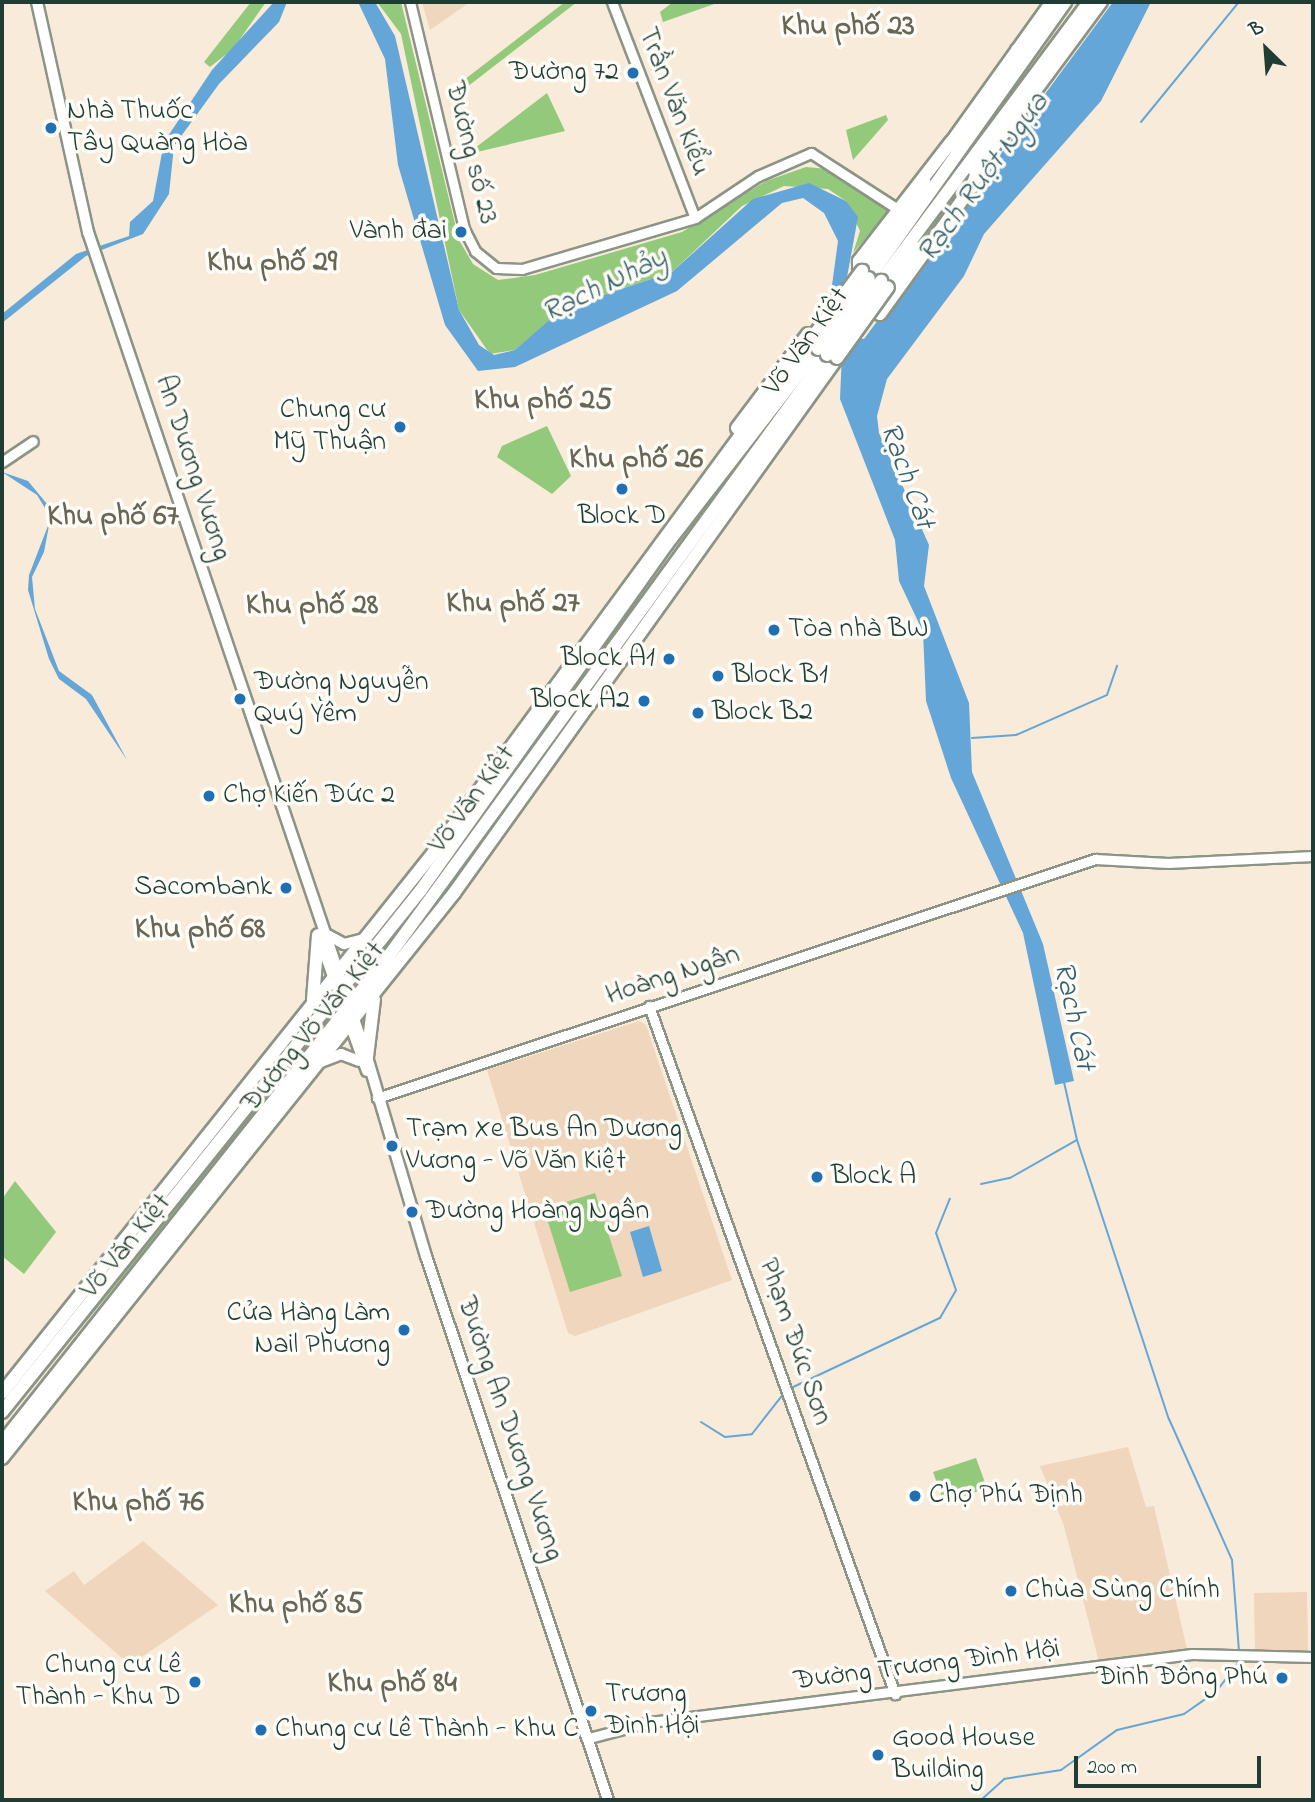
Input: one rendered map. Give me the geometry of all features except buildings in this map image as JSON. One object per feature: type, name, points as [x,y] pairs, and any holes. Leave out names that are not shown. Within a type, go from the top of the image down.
[{"type":"main road","name":"An Dương Vương","points":[[37,2],[88,232],[321,930]]},
{"type":"main road","name":"Võ Văn Kiệt","points":[[875,279],[951,142],[1052,2]]},
{"type":"main road","name":"Võ Văn Kiệt","points":[[2,1443],[257,1124],[348,1016],[682,557],[1065,2]]},
{"type":"main road","name":"Võ Văn Kiệt","points":[[875,279],[980,166],[1041,82],[1049,64],[1089,2]]},
{"type":"main road","name":"Võ Văn Kiệt","points":[[456,829],[666,545],[823,351],[875,279],[1026,88],[1101,2]]},
{"type":"main road","points":[[1011,79],[1015,53],[1034,45]]},
{"type":"main road","points":[[1026,88],[1041,82]]},
{"type":"main road","points":[[951,142],[896,208],[856,269],[876,316],[971,188],[980,166]]},
{"type":"main road","points":[[724,452],[794,349],[807,334],[825,334],[840,355],[839,369],[744,492]]},
{"type":"main road","name":"Võ Văn Kiệt","points":[[6,1397],[337,981],[364,939],[441,850],[724,452],[823,351]]},
{"type":"main road","name":"Võ Văn Kiệt","points":[[410,948],[744,492],[823,351]]},
{"type":"main road","points":[[666,545],[682,557]]},
{"type":"main road","name":"Võ Văn Kiệt","points":[[2,1412],[6,1397],[311,1008],[421,890],[441,850]]},
{"type":"main road","points":[[311,1008],[321,930],[344,944],[364,939]]},
{"type":"main road","name":"Đường An Dương Vương","points":[[321,930],[608,1800]]},
{"type":"main road","name":"Đường Võ Văn Kiệt","points":[[257,1138],[318,1063],[348,1016],[378,989],[410,948]]},
{"type":"main road","points":[[318,1063],[341,1054],[363,1059],[378,989]]},
{"type":"main road","points":[[269,1110],[283,1106]]},
{"type":"main road","points":[[257,1124],[257,1138]]},
{"type":"main road","name":"Võ Văn Kiệt","points":[[2,1458],[257,1138]]},
{"type":"main road","points":[[6,1397],[26,1412]]},
{"type":"street","name":"Đường số 23","points":[[410,2],[464,229],[489,264],[522,269],[695,218],[758,176],[811,153],[896,208]]},
{"type":"street","name":"Trần Văn Kiểu","points":[[612,2],[695,218]]},
{"type":"street","points":[[2,462],[33,440]]},
{"type":"street","name":"Hoàng Ngân","points":[[377,1097],[982,896],[1042,872],[1095,859],[1168,863],[1313,856]]},
{"type":"street","name":"Phạm Đức Sơn","points":[[649,1006],[895,1694]]},
{"type":"street","name":"Đường Trương Đình Hội","points":[[589,1738],[650,1722],[895,1694],[1192,1654],[1222,1657],[1313,1657]]},
{"type":"shaded area","points":[[422,2],[470,2],[430,30]]},
{"type":"shaded area","points":[[639,1021],[646,1025],[732,1280],[575,1336],[568,1333],[487,1070]]},
{"type":"shaded area","points":[[1128,1447],[1146,1507],[1154,1506],[1187,1649],[1099,1662],[1064,1526],[1040,1466]]},
{"type":"shaded area","points":[[143,1541],[218,1605],[130,1665],[45,1591],[74,1571],[84,1585]]},
{"type":"shaded area","points":[[1307,1592],[1308,1652],[1255,1653],[1254,1593]]},
{"type":"green space","points":[[251,2],[266,2],[233,49],[210,67],[204,62]]},
{"type":"green space","points":[[377,2],[401,2],[459,240],[473,264],[498,280],[535,275],[682,232],[766,181],[806,167],[827,169],[889,211],[853,253],[860,231],[846,201],[828,189],[784,186],[742,206],[672,272],[567,307],[515,350],[490,354],[459,310],[401,34]]},
{"type":"green space","points":[[565,2],[577,2],[449,101],[447,93]]},
{"type":"green space","points":[[673,2],[720,2],[663,22],[660,12]]},
{"type":"green space","points":[[547,93],[565,131],[477,152],[475,148]]},
{"type":"green space","points":[[886,115],[888,120],[853,160],[846,130]]},
{"type":"green space","points":[[547,426],[571,476],[552,494],[497,457],[502,446]]},
{"type":"green space","points":[[323,1018],[327,1022],[274,1093],[34,1385]]},
{"type":"green space","points":[[15,1181],[56,1232],[24,1274],[2,1256],[2,1199]]},
{"type":"green space","points":[[595,1193],[622,1276],[570,1292],[544,1209]]},
{"type":"green space","points":[[976,1458],[987,1488],[944,1503],[933,1472]]},
{"type":"water","points":[[274,2],[287,2],[279,22],[219,84],[174,146],[169,194],[143,234],[86,256],[2,323],[2,314],[76,254],[129,236],[130,222],[153,201],[164,142],[212,70]]},
{"type":"water","name":"Rạch Ruột Ngựa","points":[[358,2],[375,2],[395,36],[459,310],[479,345],[494,355],[515,350],[562,309],[672,272],[753,199],[809,183],[846,201],[858,217],[841,310],[850,337],[864,339],[1113,2],[1151,2],[1101,101],[984,234],[964,276],[887,379],[877,416],[879,433],[929,545],[924,586],[969,703],[972,772],[1043,944],[1074,1081],[1055,1085],[1023,933],[951,778],[926,701],[923,632],[899,581],[895,540],[840,399],[842,352],[828,315],[838,241],[824,213],[803,198],[782,203],[677,291],[515,367],[478,371],[445,325],[398,165],[385,59]]},
{"type":"water","points":[[2,472],[28,481],[52,510],[51,517],[37,495]]},
{"type":"water","points":[[50,521],[44,552],[32,577],[35,609],[59,671],[92,695],[127,760],[86,699],[59,679],[49,659],[28,590],[29,575]]},
{"type":"water","points":[[649,1226],[662,1271],[643,1277],[630,1232]]},
{"type":"waterway","points":[[1141,122],[1239,2]]},
{"type":"waterway","points":[[972,738],[1016,735],[1107,695],[1117,666]]},
{"type":"waterway","name":"Rạch Cát","points":[[1064,1082],[1077,1140],[1169,1419],[1232,1560],[1239,1651]]},
{"type":"waterway","points":[[981,1184],[1010,1178],[1077,1140]]},
{"type":"waterway","points":[[791,1388],[940,1318],[956,1290],[936,1233],[950,1199]]},
{"type":"waterway","points":[[701,1422],[725,1437],[752,1434],[784,1393]]},
{"type":"waterway","points":[[981,1800],[1004,1779],[1061,1770],[1117,1730],[1184,1714],[1216,1692],[1240,1660]]},
{"type":"place","name":"Đường 72","points":[[633,73]]},
{"type":"place","name":"Nhà Thuốc Tây Quàng Hòa","points":[[51,128]]},
{"type":"place","name":"Vành đai","points":[[461,232]]},
{"type":"place","name":"Chung cư Mỹ Thuận","points":[[400,427]]},
{"type":"place","name":"Block D","points":[[622,489]]},
{"type":"place","name":"Tòa nhà BW","points":[[774,630]]},
{"type":"place","name":"Block A1","points":[[669,659]]},
{"type":"place","name":"Block B1","points":[[718,676]]},
{"type":"place","name":"Đường Nguyễn Quý Yêm","points":[[240,699]]},
{"type":"place","name":"Block A2","points":[[644,701]]},
{"type":"place","name":"Block B2","points":[[698,713]]},
{"type":"place","name":"Chợ Kiến Đức 2","points":[[209,796]]},
{"type":"place","name":"Sacombank","points":[[286,888]]},
{"type":"place","name":"Trạm Xe Bus An Dương Vương - Võ Văn Kiệt","points":[[392,1146]]},
{"type":"place","name":"Block A","points":[[817,1177]]},
{"type":"place","name":"Đường Hoàng Ngân","points":[[412,1212]]},
{"type":"place","name":"Cửa Hàng Làm Nail Phương","points":[[404,1330]]},
{"type":"place","name":"Chợ Phú Định","points":[[915,1496]]},
{"type":"place","name":"Chùa Sùng Chính","points":[[1011,1591]]},
{"type":"place","name":"Đình Đông Phú","points":[[1282,1678]]},
{"type":"place","name":"Chung cư Lê Thành - Khu D","points":[[195,1682]]},
{"type":"place","name":"Trương Đình Hội","points":[[591,1711]]},
{"type":"place","name":"Chung cư Lê Thành - Khu C","points":[[261,1730]]},
{"type":"place","name":"Good House Building","points":[[878,1755]]},
{"type":"district","name":"Khu phố 23","points":[[848,27]]},
{"type":"district","name":"Khu phố 29","points":[[272,263]]},
{"type":"district","name":"Khu phố 25","points":[[543,401]]},
{"type":"district","name":"Khu phố 26","points":[[636,460]]},
{"type":"district","name":"Khu phố 67","points":[[113,517]]},
{"type":"district","name":"Khu phố 27","points":[[513,604]]},
{"type":"district","name":"Khu phố 28","points":[[312,606]]},
{"type":"district","name":"Khu phố 68","points":[[200,930]]},
{"type":"district","name":"Khu phố 76","points":[[138,1503]]},
{"type":"district","name":"Khu phố 85","points":[[296,1605]]},
{"type":"district","name":"Khu phố 84","points":[[392,1684]]},
{"type":"water label","name":"Rạch Nhảy","points":[[605,286]]}]
